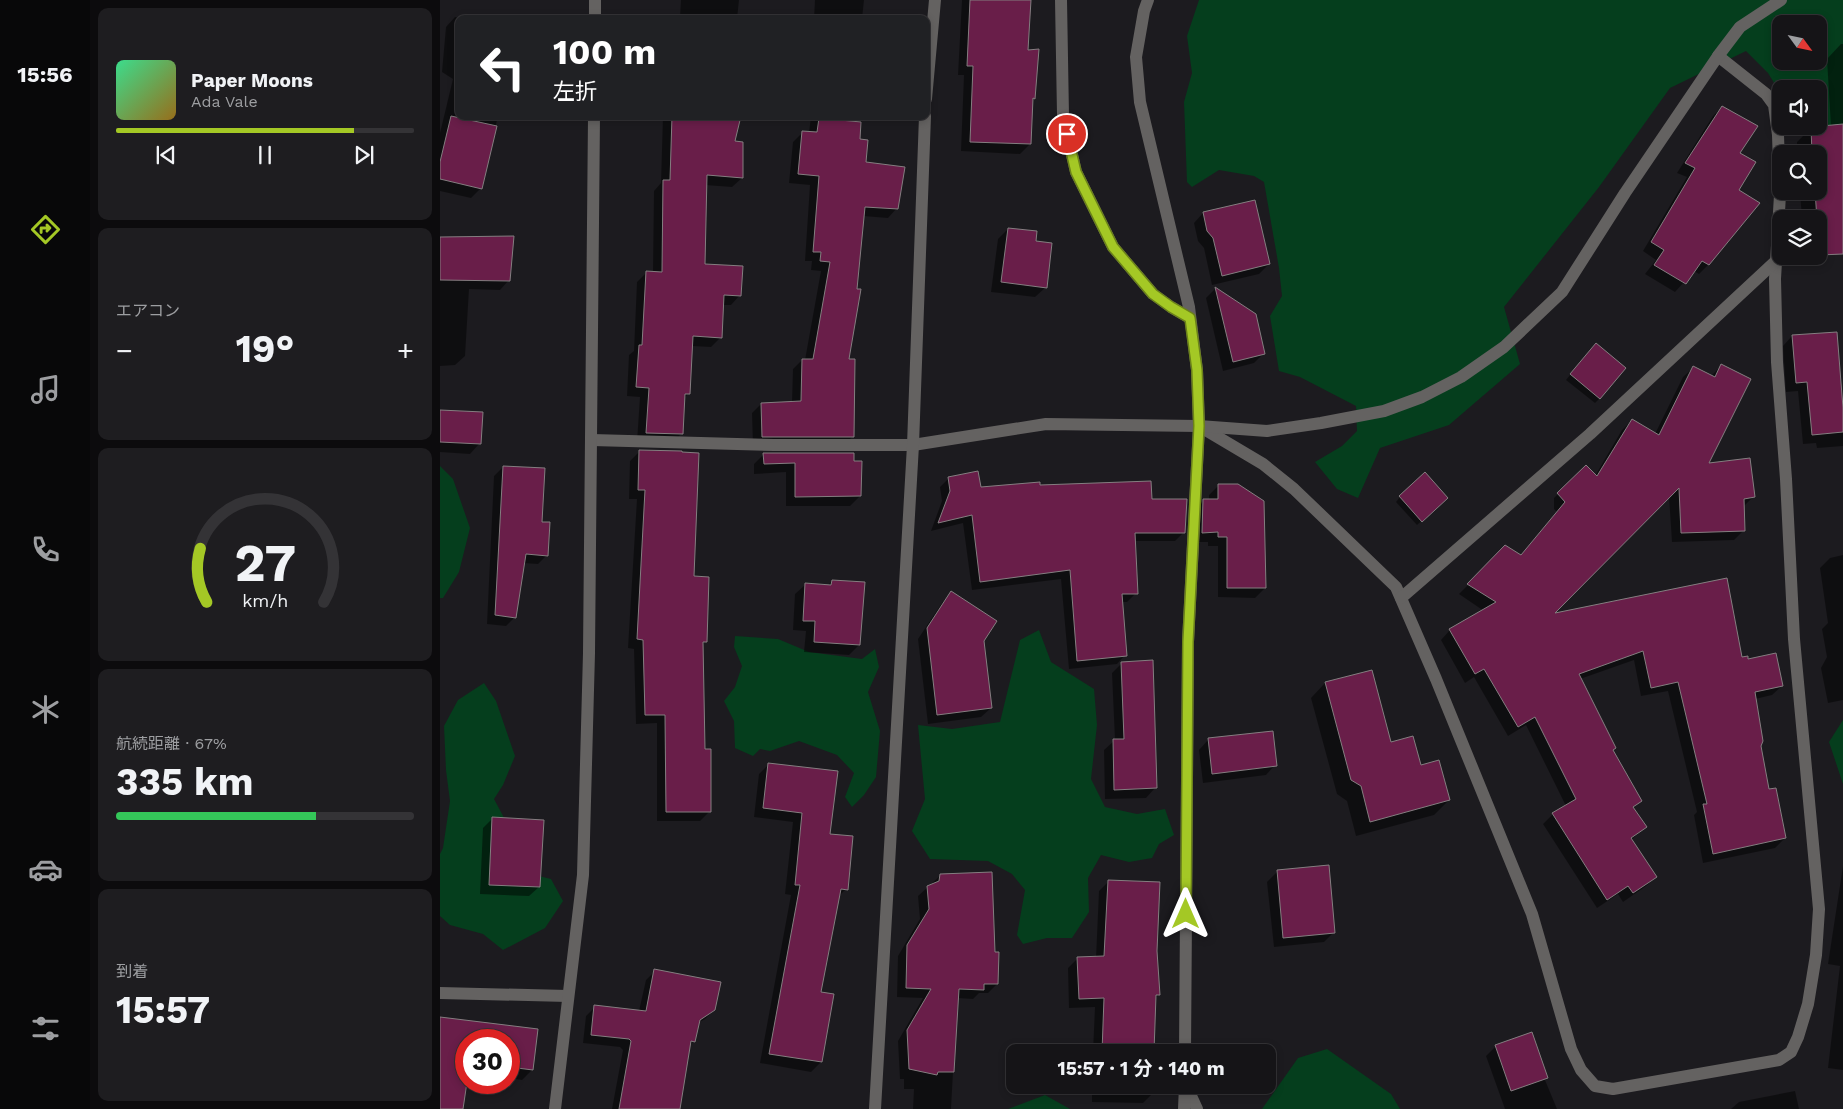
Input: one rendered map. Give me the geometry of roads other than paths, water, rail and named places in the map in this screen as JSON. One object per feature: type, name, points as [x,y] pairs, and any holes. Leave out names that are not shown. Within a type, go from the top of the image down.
[{"type":"street","points":[[595,0],[595,15]]},
{"type":"street","points":[[930,55],[935,0]]},
{"type":"street","points":[[1061,0],[1063,115],[1076,172],[1113,247],[1153,294],[1190,318]]},
{"type":"street","points":[[1148,0],[1144,11],[1136,57],[1140,102],[1190,318],[1197,370],[1199,426],[1188,642],[1185,1044]]},
{"type":"street","points":[[592,440],[913,445],[1046,424],[1199,426],[1267,431],[1321,423],[1384,410],[1422,397],[1460,378],[1504,347],[1562,292],[1625,193],[1718,56],[1740,27],[1781,0]]},
{"type":"street","points":[[1718,56],[1766,94],[1774,106],[1778,135],[1779,210]]},
{"type":"street","points":[[555,1109],[582,876],[589,653],[594,120]]},
{"type":"street","points":[[875,1109],[913,445],[925,120]]},
{"type":"street","points":[[1401,598],[1590,434],[1772,265]]},
{"type":"street","points":[[1199,426],[1263,464],[1294,488],[1396,587],[1436,678],[1532,914],[1571,1049],[1581,1070],[1595,1086],[1613,1089],[1779,1060],[1791,1052],[1798,1037],[1808,1004],[1816,955],[1819,909],[1794,639],[1786,479],[1777,362],[1776,265]]},
{"type":"street","points":[[440,993],[568,996]]},
{"type":"street","points":[[1184,1109],[1185,1094]]},
{"type":"street","points":[[1190,1094],[1197,1109]]}]
